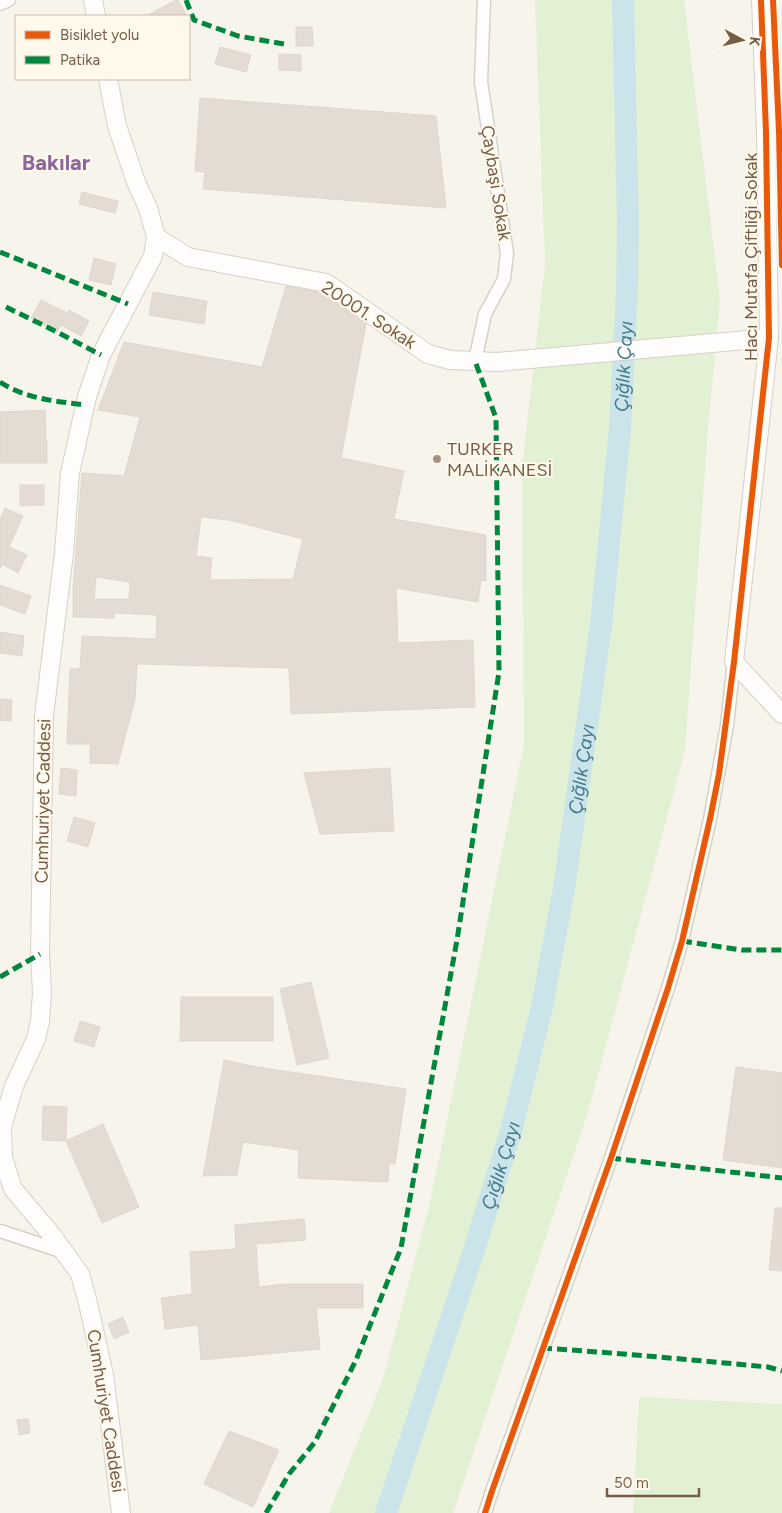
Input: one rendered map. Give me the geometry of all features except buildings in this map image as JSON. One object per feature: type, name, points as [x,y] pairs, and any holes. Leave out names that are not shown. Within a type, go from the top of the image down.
[{"type":"street","points":[[0,4],[8,0]]},
{"type":"street","points":[[93,0],[96,15]]},
{"type":"street","name":"Çaybaşi Sokak","points":[[475,361],[485,314],[504,279],[507,253],[481,82],[484,0]]},
{"type":"street","name":"Hacı Mutafa Çiftliği Sokak","points":[[734,662],[775,337],[774,131],[760,0]]},
{"type":"street","points":[[108,80],[117,126],[136,182],[148,208],[156,237]]},
{"type":"street","name":"20001. Sokak","points":[[156,237],[188,257],[326,283],[428,354],[450,360],[497,362],[775,337]]},
{"type":"street","name":"Cumhuriyet Caddesi","points":[[121,1513],[104,1375],[80,1274],[13,1189],[3,1158],[2,1127],[14,1086],[36,1039],[40,1021],[42,993],[40,954],[44,716],[64,553],[70,473],[87,397],[98,363],[152,256],[156,237]]},
{"type":"street","points":[[734,662],[782,714]]},
{"type":"street","points":[[485,1513],[668,988],[682,940],[710,819],[727,725],[734,662]]},
{"type":"street","points":[[0,1232],[64,1252]]},
{"type":"green space","points":[[535,0],[684,0],[720,300],[708,429],[685,750],[588,1112],[453,1513],[329,1513],[383,1379],[430,1203],[524,745],[522,467],[545,265]]},
{"type":"green space","points":[[639,1397],[782,1404],[782,1513],[633,1513]]},
{"type":"waterway","name":"Çığlık Çayı","points":[[386,1513],[475,1247],[511,1131],[542,1007],[565,882],[601,625],[620,429],[627,292],[628,223],[623,0]]},
{"type":"marked path","points":[[186,0],[194,20],[238,36],[284,44]]},
{"type":"marked path","points":[[0,252],[128,304]]},
{"type":"marked path","points":[[6,307],[101,355]]},
{"type":"marked path","points":[[266,1513],[289,1474],[315,1442],[356,1360],[401,1248],[457,940],[499,672],[496,418],[475,361]]},
{"type":"marked path","points":[[0,382],[30,396],[85,405]]},
{"type":"marked path","points":[[682,941],[742,950],[782,950]]},
{"type":"marked path","points":[[0,977],[40,954]]},
{"type":"marked path","points":[[611,1158],[782,1178]]},
{"type":"marked path","points":[[542,1348],[768,1367],[782,1371]]},
{"type":"cycle path","points":[[485,1513],[611,1158],[668,988],[682,941],[719,774],[734,662],[769,338],[766,132],[761,0]]},
{"type":"cycle path","points":[[773,0],[779,131],[782,265]]},
{"type":"place","name":"TURKER MALİKANESİ","points":[[437,459]]},
{"type":"district","name":"Bakılar","points":[[56,162]]}]
